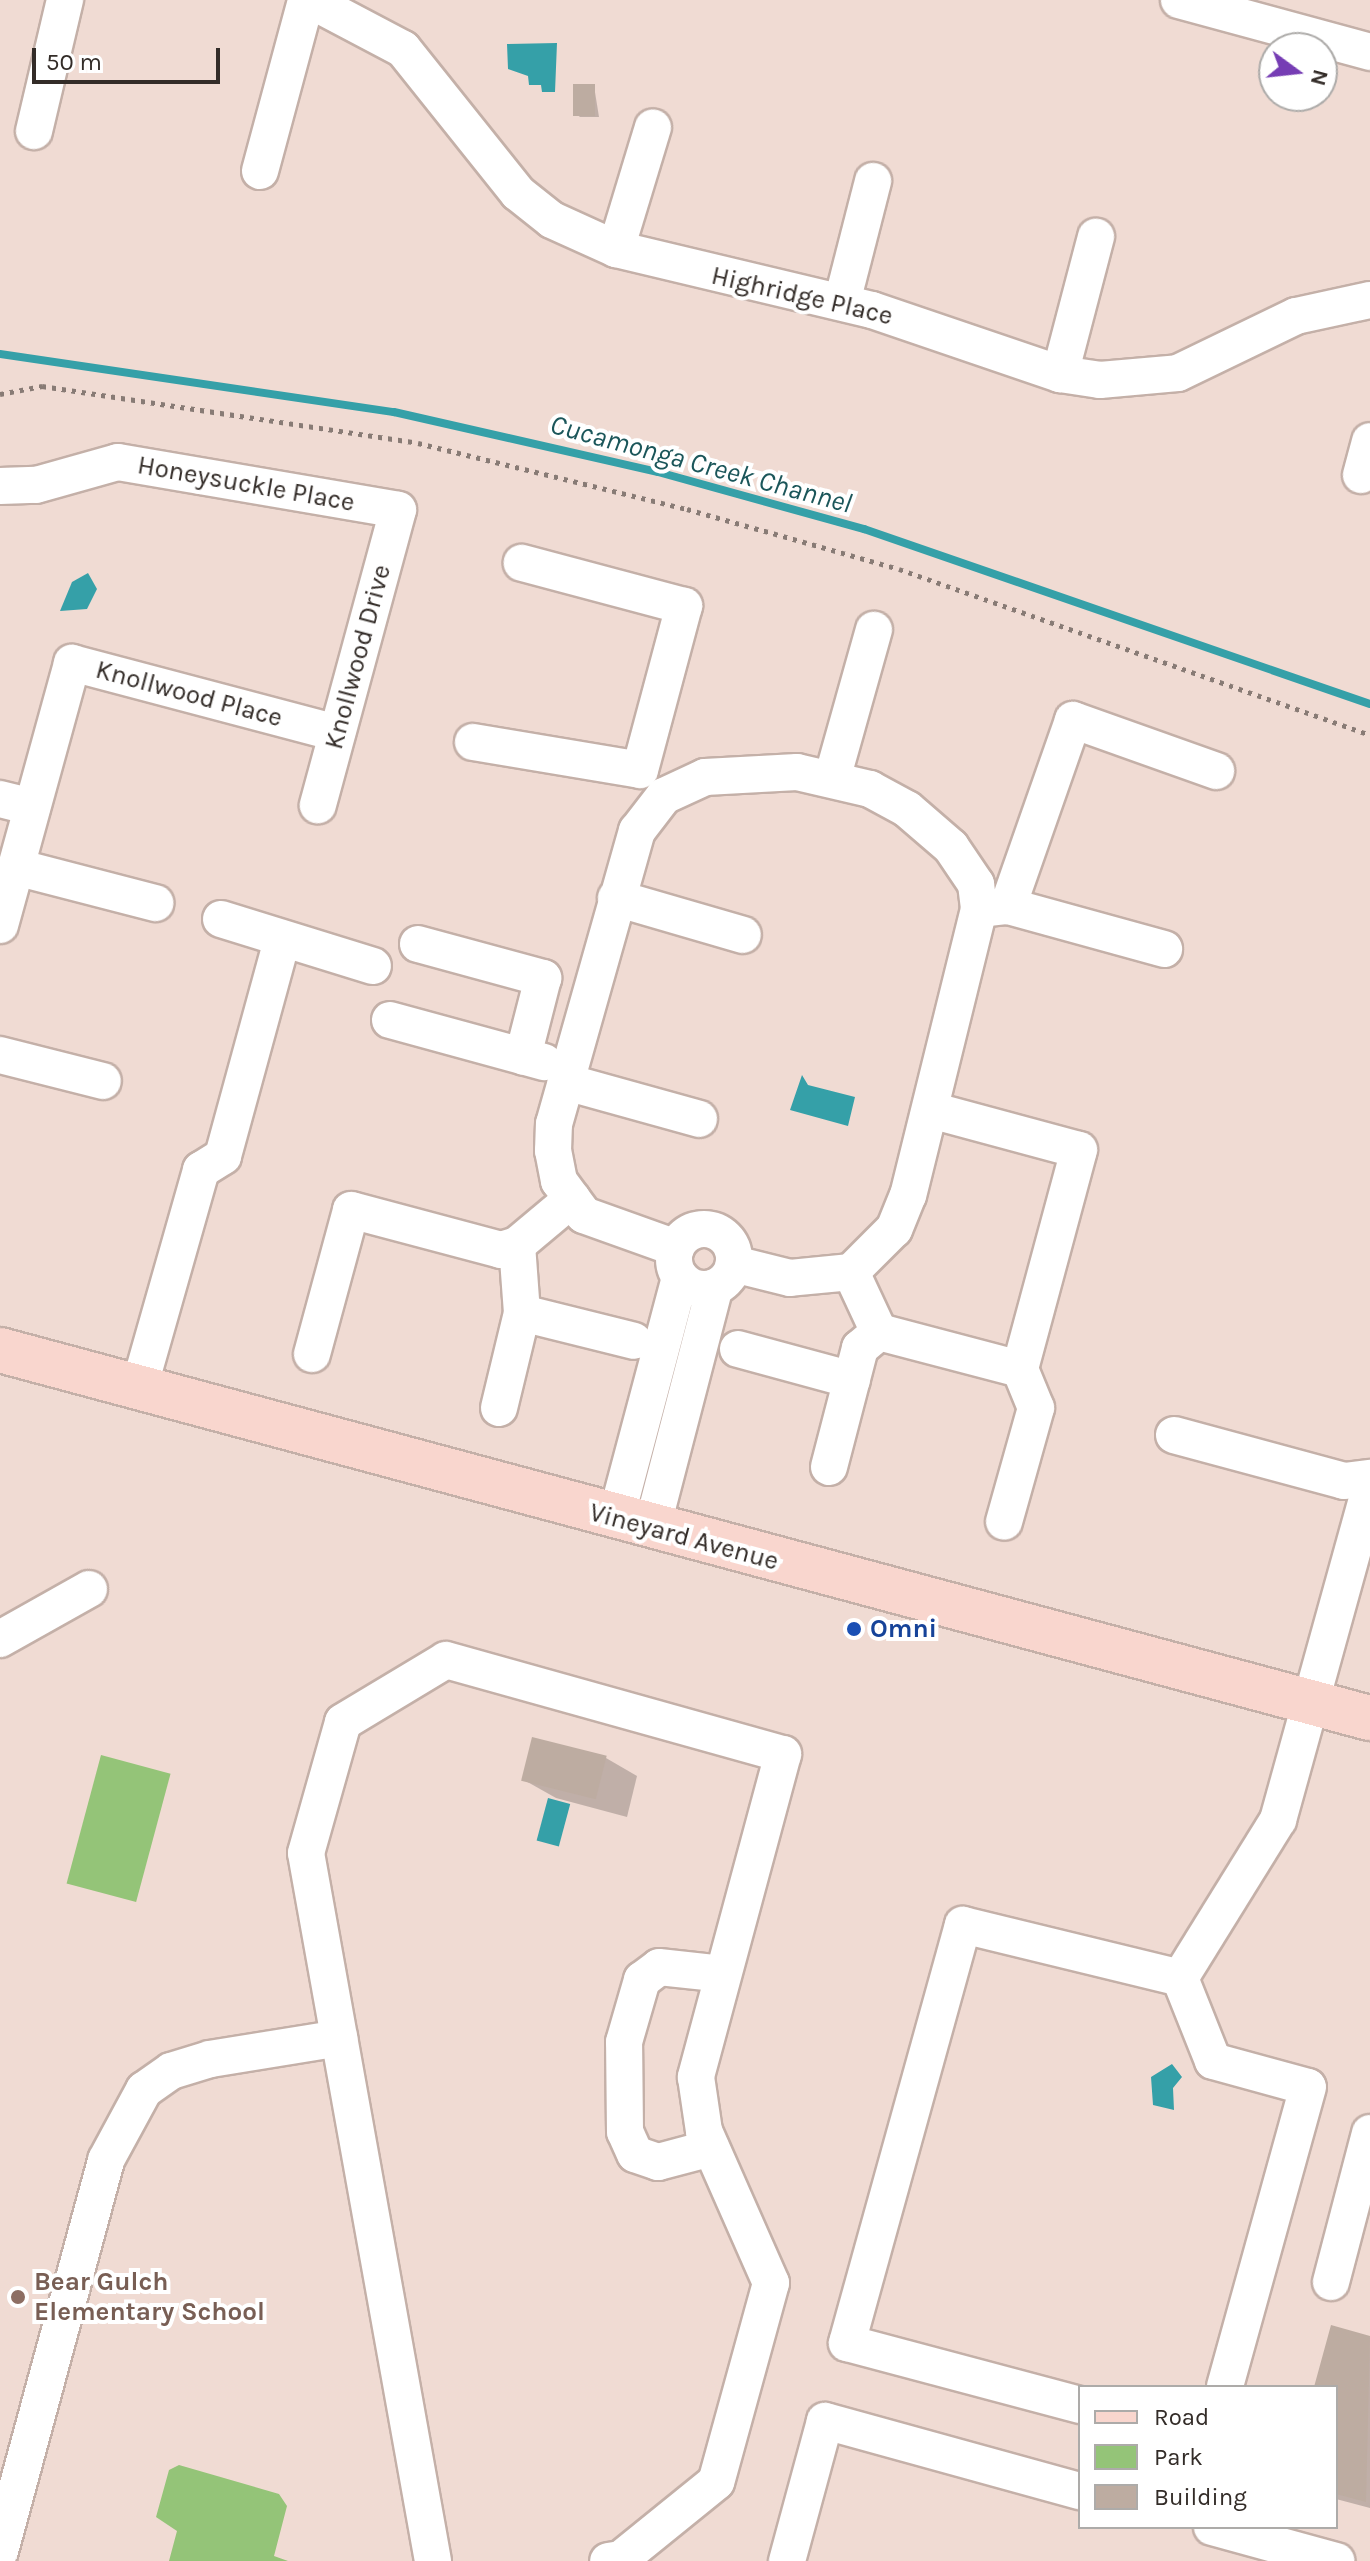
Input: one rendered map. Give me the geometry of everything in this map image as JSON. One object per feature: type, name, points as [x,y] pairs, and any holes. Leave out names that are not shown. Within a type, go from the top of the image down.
[{"type":"main road","name":"Vineyard Avenue","points":[[0,1350],[634,1523],[1370,1718]]},
{"type":"street","points":[[34,131],[65,0]]},
{"type":"street","points":[[260,171],[308,0]]},
{"type":"street","name":"Highridge Place","points":[[308,0],[403,49],[518,193],[552,220],[616,249],[842,302],[1060,374],[1139,381],[1178,373],[1296,316],[1370,300]]},
{"type":"street","points":[[1179,0],[1370,52]]},
{"type":"street","points":[[616,249],[653,127]]},
{"type":"street","points":[[842,302],[873,181]]},
{"type":"street","points":[[1060,374],[1096,237]]},
{"type":"street","points":[[1361,475],[1370,441]]},
{"type":"street","name":"Honeysuckle Place","points":[[0,486],[36,485],[118,462],[398,510]]},
{"type":"street","name":"Knollwood Drive","points":[[318,805],[398,510]]},
{"type":"street","points":[[522,563],[684,606],[640,770]]},
{"type":"street","points":[[832,779],[874,630]]},
{"type":"street","name":"Knollwood Place","points":[[0,925],[16,867],[16,803],[72,663],[337,733]]},
{"type":"street","points":[[1164,949],[994,907],[951,847],[907,809],[832,779],[754,769],[705,777],[664,796],[637,831],[567,1075],[553,1151],[572,1199],[610,1230],[678,1263],[700,1289],[724,1276],[790,1278],[851,1272],[894,1229],[994,907],[1073,720],[1216,771]]},
{"type":"street","points":[[473,742],[640,770],[664,796]]},
{"type":"street","points":[[16,867],[155,903]]},
{"type":"street","points":[[616,898],[743,935]]},
{"type":"street","points":[[221,919],[282,941],[373,966]]},
{"type":"street","points":[[139,1388],[201,1170],[223,1156],[282,941]]},
{"type":"street","points":[[418,944],[543,978],[523,1056]]},
{"type":"street","points":[[390,1020],[523,1056],[567,1075],[699,1119]]},
{"type":"street","points":[[0,1055],[103,1081]]},
{"type":"street","points":[[931,1110],[1079,1150],[1020,1369],[1036,1408],[1004,1522]]},
{"type":"street","points":[[312,1354],[351,1210],[501,1250],[517,1245],[572,1199]]},
{"type":"street","points":[[695,1230],[712,1230],[732,1247],[634,1523],[678,1263],[695,1230]]},
{"type":"street","points":[[499,1408],[522,1313],[517,1245]]},
{"type":"street","points":[[851,1272],[879,1332]]},
{"type":"street","points":[[522,1313],[634,1341]]},
{"type":"street","points":[[879,1332],[1020,1369]]},
{"type":"street","points":[[829,1467],[860,1348],[879,1332]]},
{"type":"street","points":[[738,1349],[852,1380]]},
{"type":"street","points":[[1174,1435],[1344,1481],[1370,1478]]},
{"type":"street","points":[[1180,1978],[1278,1820],[1370,1489]]},
{"type":"street","points":[[0,1639],[89,1589]]},
{"type":"street","points":[[433,2561],[306,1853],[343,1722],[446,1660],[783,1754],[696,2077],[711,2148],[771,2283],[716,2482],[621,2559],[608,2561]]},
{"type":"street","points":[[1078,2404],[847,2343],[963,1925],[1180,1978]]},
{"type":"street","points":[[711,2148],[658,2162],[635,2154],[625,2132],[624,2042],[642,1980],[659,1967],[723,1974]]},
{"type":"street","points":[[1180,1978],[1213,2061],[1308,2087],[1226,2385]]},
{"type":"street","points":[[0,2551],[106,2160],[144,2090],[171,2071],[210,2059],[339,2038]]},
{"type":"street","points":[[1331,2282],[1370,2133]]},
{"type":"street","points":[[1370,2203],[1362,2234],[1370,2245]]},
{"type":"street","points":[[787,2561],[825,2421],[1078,2490]]},
{"type":"street","points":[[1219,2529],[1336,2561]]},
{"type":"path","points":[[0,394],[42,386],[418,443],[687,509],[899,569],[1370,735]]},
{"type":"green space","points":[[101,1755],[171,1774],[136,1902],[67,1883]]},
{"type":"green space","points":[[179,2465],[279,2494],[287,2506],[274,2556],[288,2561],[169,2561],[177,2531],[156,2517],[169,2470]]},
{"type":"water","points":[[557,43],[555,92],[542,92],[541,85],[529,85],[528,76],[508,69],[507,44]]},
{"type":"water","points":[[88,573],[97,589],[87,609],[60,611],[72,582]]},
{"type":"water","points":[[802,1075],[808,1085],[855,1097],[848,1126],[790,1110]]},
{"type":"water","points":[[548,1798],[570,1804],[559,1846],[537,1841]]},
{"type":"water","points":[[1172,2064],[1182,2077],[1173,2088],[1174,2110],[1153,2105],[1151,2077]]},
{"type":"building","points":[[573,84],[595,84],[595,116],[573,116]]},
{"type":"building","points":[[532,1737],[607,1756],[596,1799],[521,1781]]},
{"type":"building","points":[[1331,2325],[1370,2336],[1366,2502],[1338,2495],[1338,2385],[1315,2385]]},
{"type":"waterway","name":"Cucamonga Creek Channel","points":[[0,354],[394,412],[658,472],[864,529],[1370,704]]},
{"type":"place","name":"Omni","points":[[854,1629]]},
{"type":"place","name":"Bear Gulch Elementary School","points":[[18,2297]]}]
